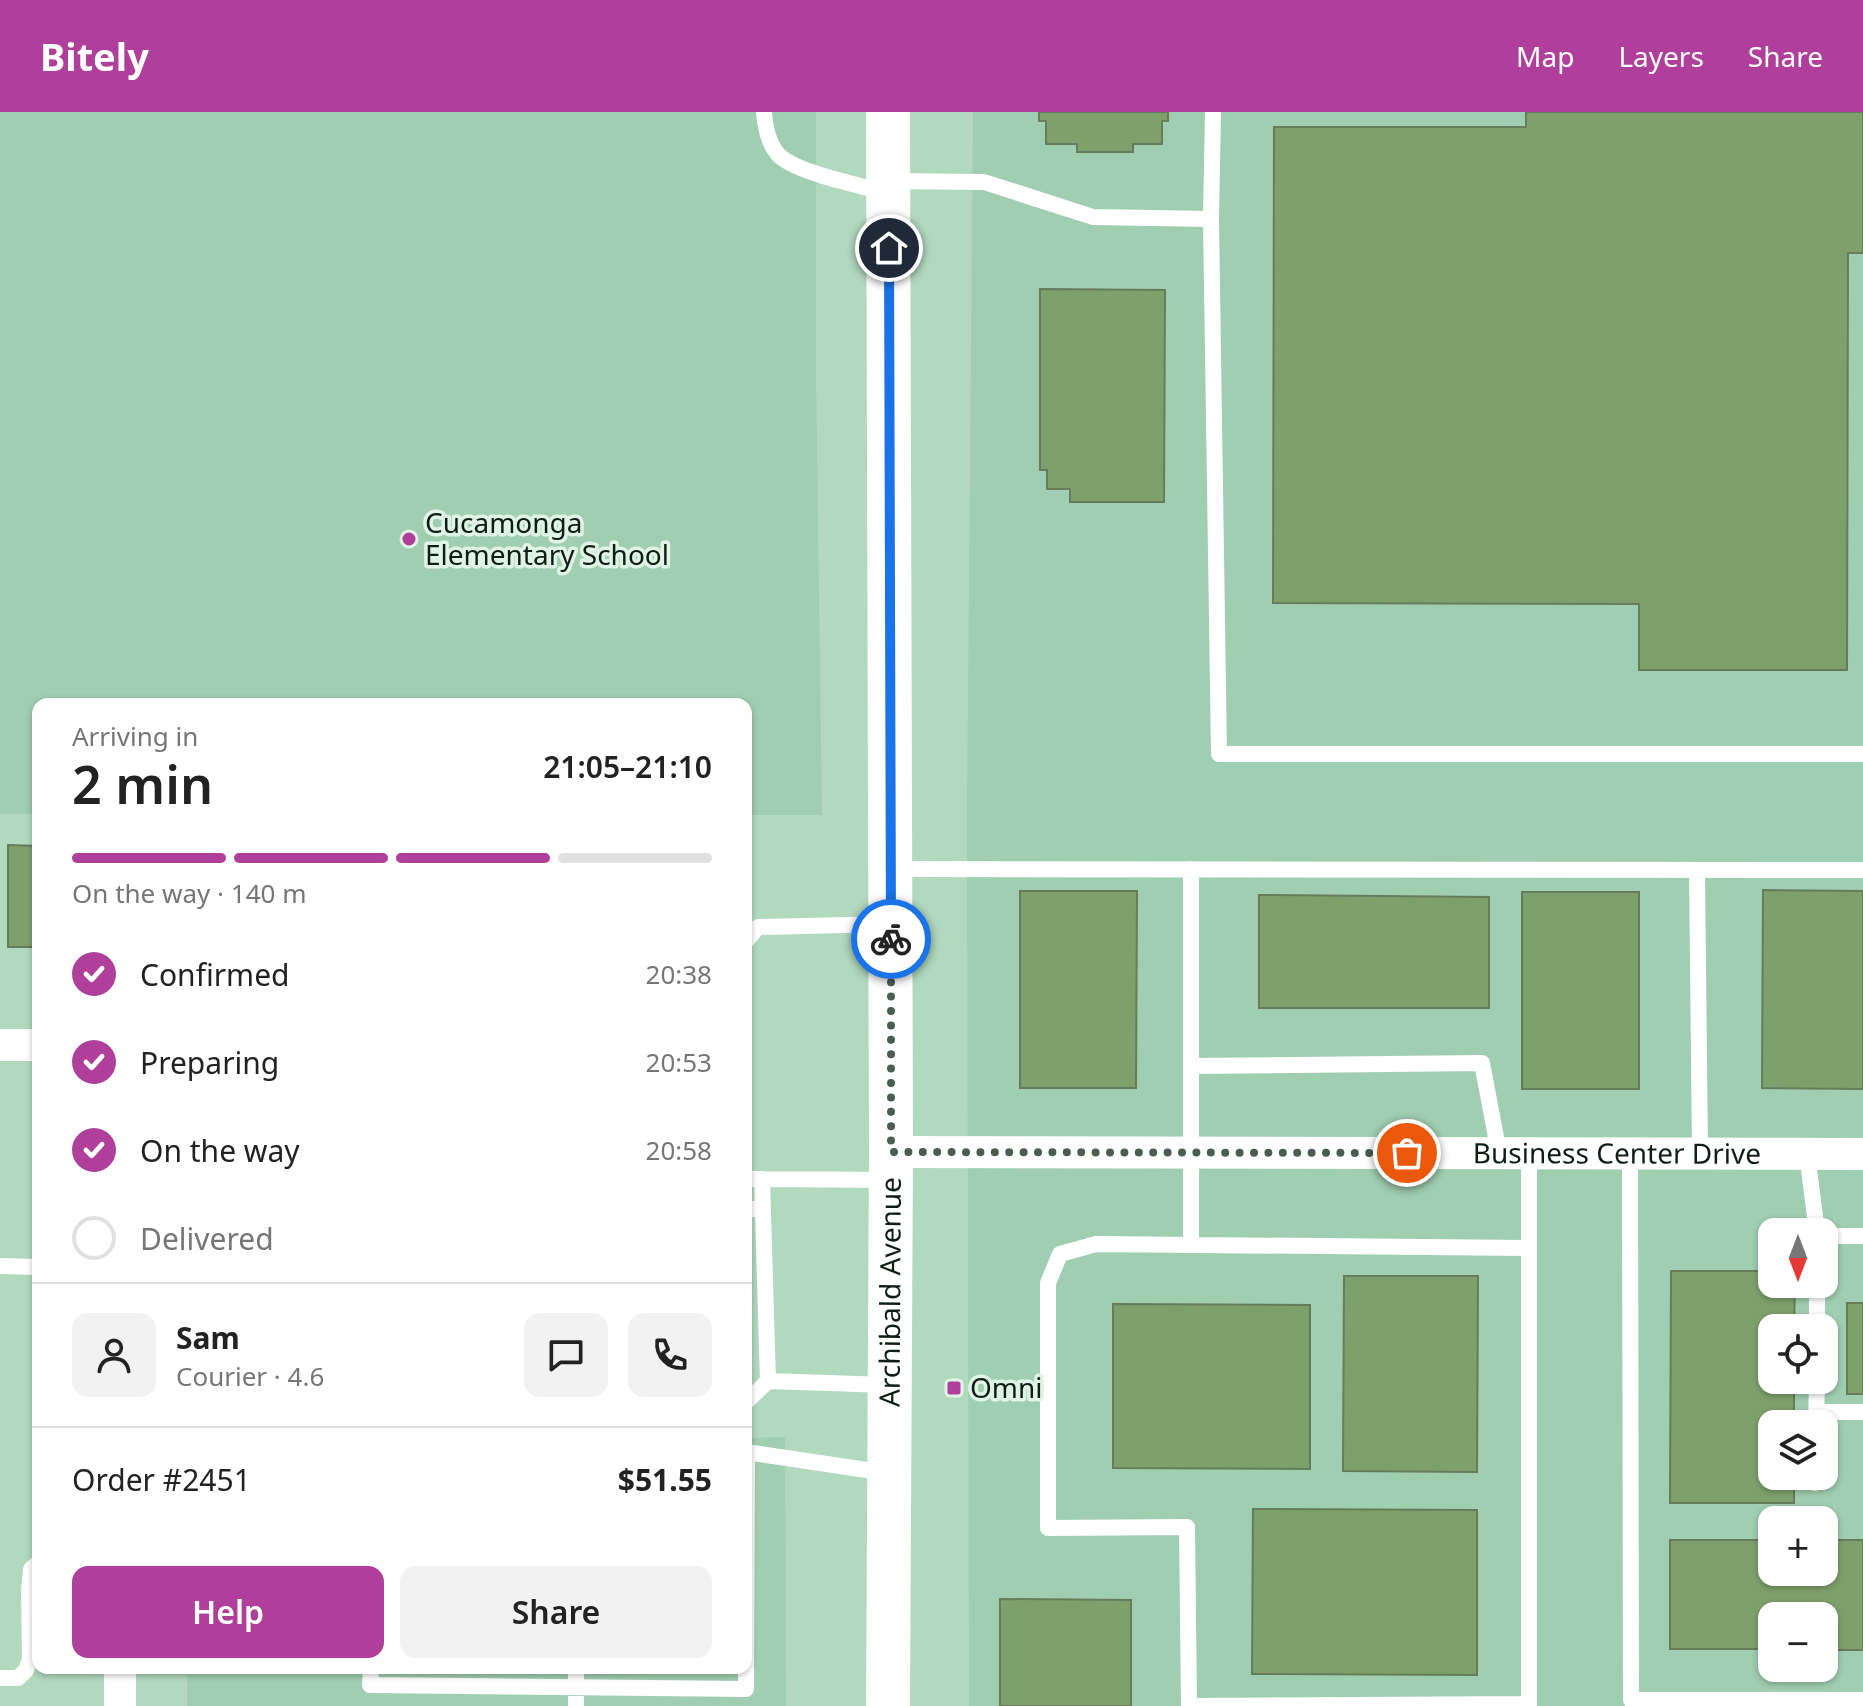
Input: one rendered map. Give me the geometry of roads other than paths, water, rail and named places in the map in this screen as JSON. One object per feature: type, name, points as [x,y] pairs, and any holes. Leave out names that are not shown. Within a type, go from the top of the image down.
[{"type":"main road","name":"Archibald Avenue","points":[[888,112],[891,869],[888,1706]]},
{"type":"street","points":[[0,1045],[32,1045]]},
{"type":"street","name":"Business Center Drive","points":[[891,1166],[1192,1154],[1863,1154]]},
{"type":"street","points":[[120,1674],[120,1706]]},
{"type":"lane","points":[[764,112],[770,141],[779,156],[805,170],[888,188],[984,182],[1093,217],[1211,219]]},
{"type":"lane","points":[[1213,112],[1211,219],[1219,754],[1863,754]]},
{"type":"lane","points":[[891,869],[1863,870]]},
{"type":"lane","points":[[1191,869],[1191,1245]]},
{"type":"lane","points":[[1697,870],[1700,1153]]},
{"type":"lane","points":[[752,934],[758,927],[891,924]]},
{"type":"lane","points":[[1191,1066],[1482,1063],[1514,1153],[1529,1248],[1529,1705],[1189,1706],[1187,1527],[1048,1528],[1048,1283],[1060,1254],[1096,1244],[1529,1248]]},
{"type":"lane","points":[[1630,1153],[1631,1700],[1863,1700]]},
{"type":"lane","points":[[1807,1154],[1815,1218]]},
{"type":"lane","points":[[768,1381],[754,1177],[891,1166]]},
{"type":"lane","points":[[1838,1236],[1863,1236]]},
{"type":"lane","points":[[0,1266],[32,1267]]},
{"type":"lane","points":[[752,1396],[768,1381],[890,1385]]},
{"type":"lane","points":[[1838,1415],[1863,1412]]},
{"type":"lane","points":[[752,1453],[889,1474]]},
{"type":"lane","points":[[0,1678],[18,1678],[30,1660],[32,1568]]},
{"type":"lane","points":[[371,1674],[370,1685],[746,1689],[746,1674]]},
{"type":"lane","points":[[576,1674],[576,1706]]},
{"type":"place","name":"Cucamonga Elementary School","points":[[409,539]]},
{"type":"place","name":"Omni","points":[[954,1388]]}]
